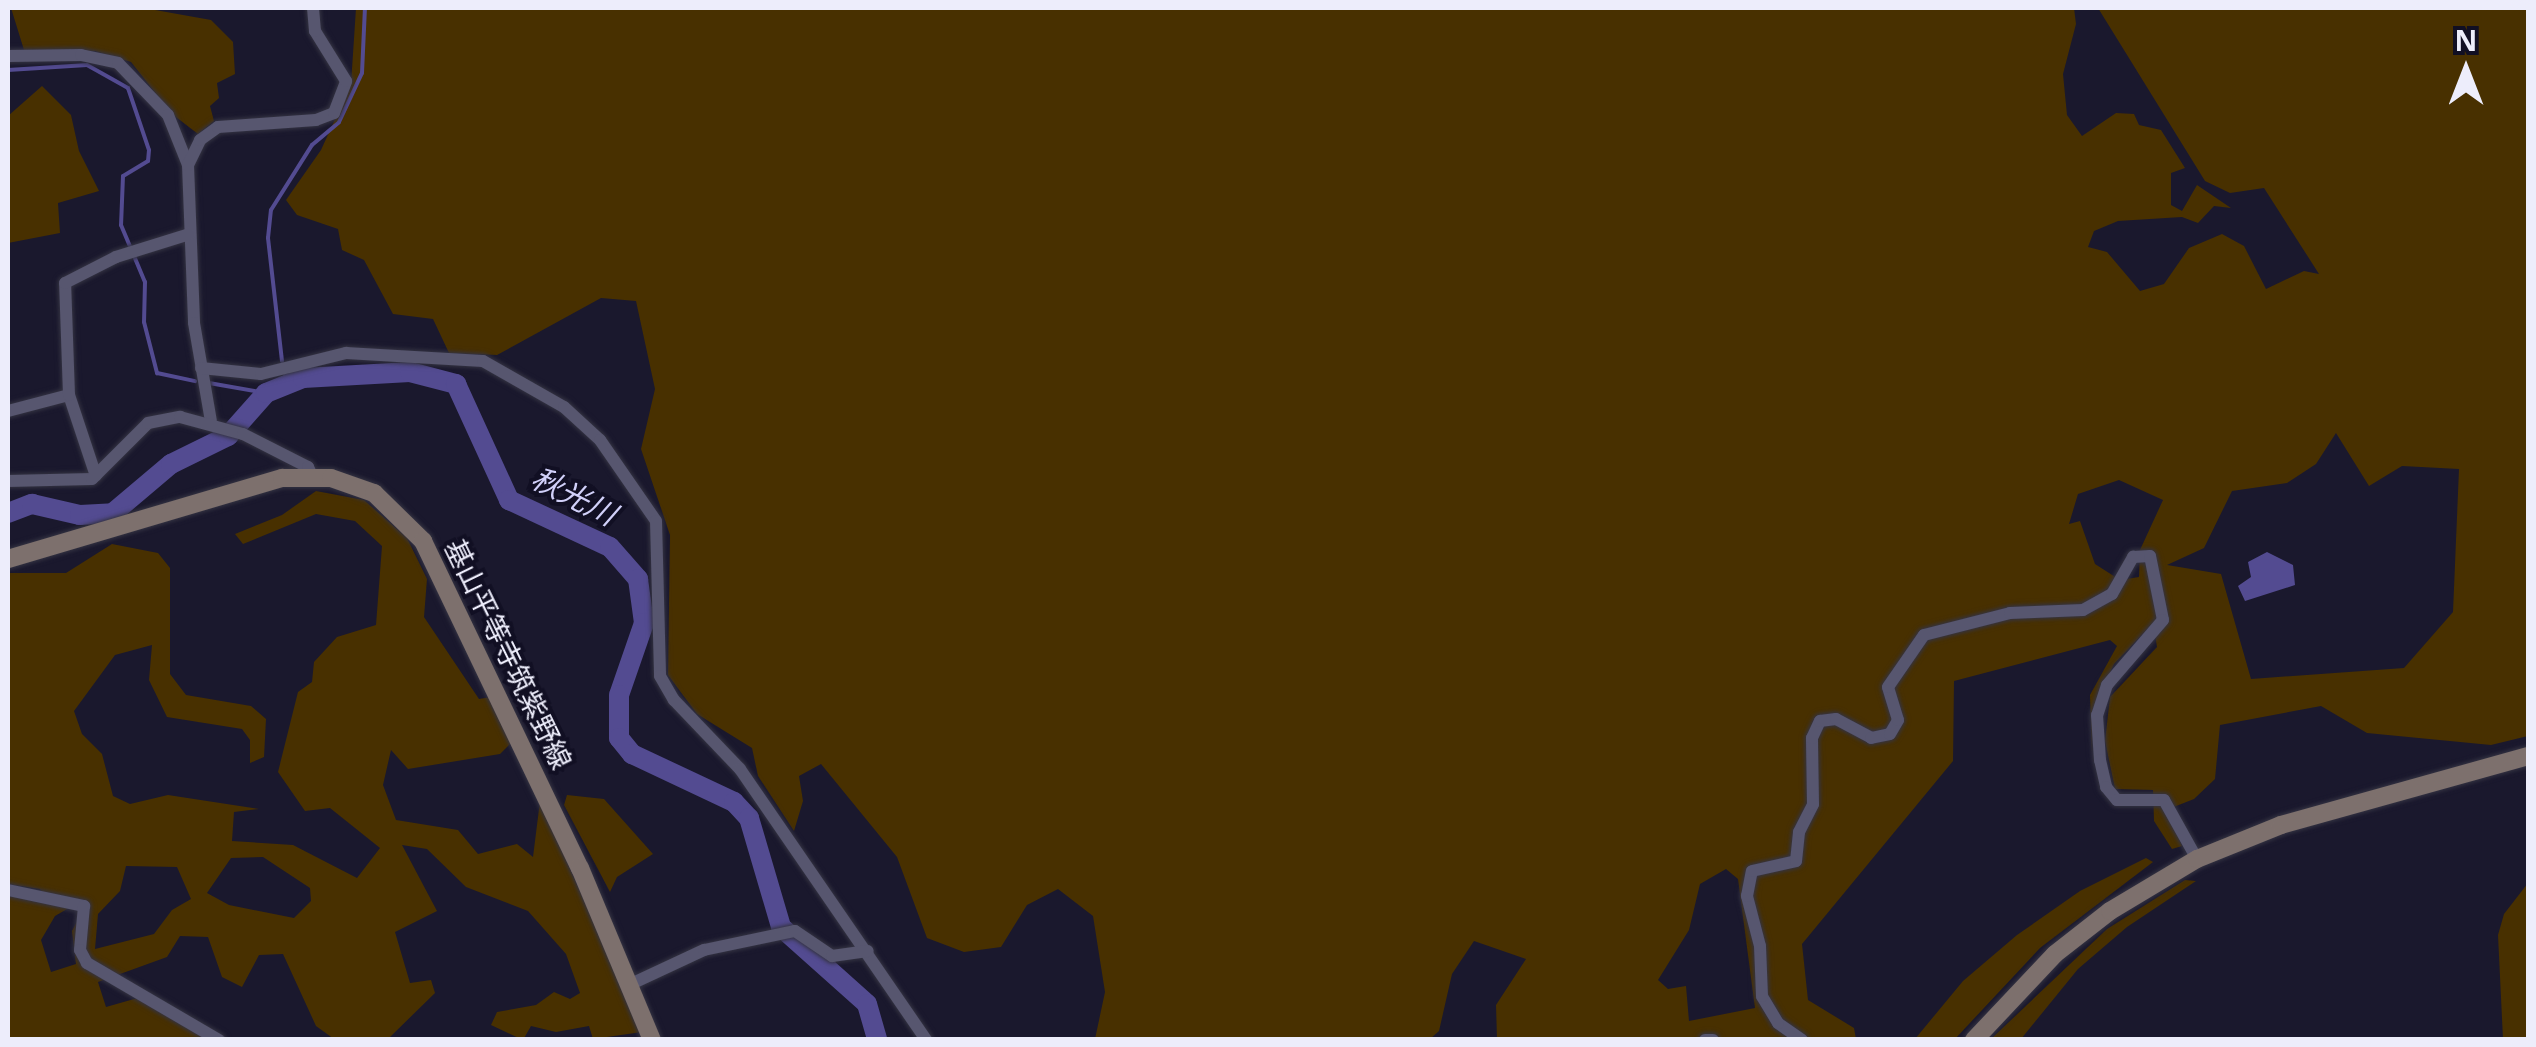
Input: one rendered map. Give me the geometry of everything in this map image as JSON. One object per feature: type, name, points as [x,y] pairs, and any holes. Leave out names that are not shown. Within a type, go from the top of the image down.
[{"type":"main road","name":"基山平等寺筑紫野線","points":[[8,559],[282,478],[312,476],[374,493],[424,541],[631,984],[646,1038]]},
{"type":"main road","points":[[1974,1040],[2055,954],[2110,911],[2197,859],[2281,825],[2528,756]]},
{"type":"street","points":[[188,165],[200,140],[218,126],[316,120],[334,113],[346,81],[316,31],[313,8]]},
{"type":"street","points":[[8,56],[81,54],[118,63],[168,115],[188,165],[201,368],[216,423]]},
{"type":"street","points":[[96,476],[69,396],[65,283],[130,252],[190,234]]},
{"type":"street","points":[[201,368],[261,374],[346,353],[483,362],[564,407],[638,486],[656,521],[656,660],[674,700],[719,742],[868,951],[926,1040]]},
{"type":"street","points":[[8,411],[69,396]]},
{"type":"street","points":[[8,481],[96,476],[148,424],[163,418],[216,423],[308,466],[312,476]]},
{"type":"street","points":[[1802,1040],[1778,1023],[1762,996],[1760,946],[1748,910],[1752,871],[1796,861],[1799,832],[1813,804],[1812,738],[1820,721],[1836,719],[1871,738],[1890,734],[1898,720],[1888,687],[1924,636],[2010,613],[2083,610],[2112,594],[2133,557],[2150,556],[2162,620],[2107,685],[2097,715],[2100,760],[2106,786],[2116,800],[2164,800],[2197,859]]},
{"type":"street","points":[[8,890],[84,906],[80,950],[87,962],[219,1040]]},
{"type":"street","points":[[631,984],[704,950],[795,931],[832,956],[868,951]]},
{"type":"street","points":[[1705,1040],[1713,1040]]},
{"type":"shaded area","points":[[11,8],[144,8],[211,20],[233,42],[235,74],[217,83],[219,98],[210,106],[214,121],[198,134],[172,114],[131,62],[95,51],[24,50]]},
{"type":"shaded area","points":[[356,8],[2074,8],[2076,24],[2063,74],[2067,115],[2082,136],[2116,113],[2134,114],[2139,125],[2161,130],[2185,168],[2171,173],[2171,205],[2182,211],[2197,185],[2231,208],[2214,206],[2198,223],[2182,217],[2118,221],[2094,231],[2088,247],[2107,252],[2140,291],[2164,284],[2189,248],[2222,234],[2244,246],[2266,289],[2304,271],[2319,274],[2264,188],[2230,193],[2205,181],[2098,8],[2528,8],[2528,736],[2491,745],[2367,733],[2321,706],[2220,725],[2215,779],[2194,799],[2166,810],[2182,846],[2172,849],[2154,821],[2153,790],[2115,789],[2105,741],[2110,697],[2157,647],[2153,623],[2114,664],[2093,709],[2092,753],[2090,695],[2117,646],[2110,640],[1954,681],[1953,761],[1802,944],[1808,1000],[1854,1028],[1856,1039],[1497,1039],[1496,1005],[1526,959],[1474,941],[1452,974],[1439,1031],[1430,1039],[1095,1039],[1105,992],[1093,916],[1058,889],[1027,905],[1001,947],[964,952],[927,938],[897,857],[821,764],[799,776],[803,801],[794,831],[758,776],[752,748],[697,714],[668,675],[670,535],[641,449],[655,389],[636,301],[601,298],[497,355],[449,353],[433,319],[393,314],[364,260],[342,250],[338,229],[297,215],[286,200],[321,150],[351,84]],"holes":[[[2336,433],[2369,486],[2402,466],[2459,469],[2453,612],[2404,668],[2251,679],[2221,574],[2167,565],[2204,548],[2232,491],[2287,483],[2316,464]],[[2119,480],[2163,500],[2140,550],[2139,577],[2120,580],[2095,564],[2080,521],[2069,524],[2078,494]],[[1726,869],[1738,879],[1755,1008],[1689,1021],[1686,986],[1668,989],[1658,980],[1689,930],[1700,884]]]},
{"type":"shaded area","points":[[42,86],[71,115],[79,151],[99,191],[58,203],[60,233],[8,243],[8,116]]},
{"type":"shaded area","points":[[316,491],[364,500],[407,538],[427,579],[424,617],[479,699],[491,697],[511,743],[500,754],[408,769],[391,750],[383,785],[396,820],[458,830],[478,854],[517,844],[533,857],[540,801],[642,1032],[593,1039],[589,1026],[556,1032],[531,1026],[523,1040],[491,1025],[497,1012],[536,1005],[554,992],[570,999],[580,993],[566,954],[528,911],[466,887],[427,849],[402,845],[437,911],[395,932],[410,983],[431,980],[435,993],[388,1039],[334,1039],[316,1026],[283,954],[259,955],[242,987],[222,977],[208,937],[180,936],[167,957],[98,982],[106,1007],[141,997],[205,1039],[8,1039],[8,896],[47,901],[40,889],[8,884],[8,573],[66,573],[112,544],[158,553],[170,568],[170,674],[186,695],[251,706],[266,719],[264,757],[250,763],[250,740],[242,729],[167,717],[149,680],[152,645],[115,655],[74,711],[82,734],[102,754],[113,796],[130,804],[168,795],[259,809],[234,812],[232,841],[293,845],[357,878],[380,848],[330,808],[305,811],[278,772],[298,692],[312,682],[314,662],[337,637],[376,625],[382,546],[355,521],[316,514],[243,544],[235,534],[282,515]],"holes":[[[263,857],[310,888],[311,901],[294,918],[229,905],[207,893],[231,858]],[[126,866],[177,867],[191,899],[172,910],[154,934],[95,949],[98,914],[120,891]],[[74,905],[81,914],[72,931],[76,964],[51,972],[41,940],[55,916]]]},
{"type":"shaded area","points":[[2267,552],[2293,565],[2295,585],[2245,601],[2238,586],[2251,577],[2248,562]]},
{"type":"shaded area","points":[[567,795],[604,799],[653,854],[617,877],[610,892],[564,805]]},
{"type":"shaded area","points":[[2146,858],[2153,862],[2040,948],[1955,1039],[1915,1039],[1963,981],[2017,935],[2080,891]]},
{"type":"shaded area","points":[[2185,880],[2196,881],[2127,927],[2078,969],[2021,1039],[1991,1039],[2107,929]]},
{"type":"shaded area","points":[[2528,883],[2528,1039],[2503,1039],[2498,935],[2504,914]]},
{"type":"waterway","points":[[282,361],[268,238],[271,210],[312,145],[339,122],[362,73],[365,8]]},
{"type":"waterway","points":[[8,70],[87,65],[128,88],[149,150],[148,161],[123,176],[121,225],[145,282],[144,322],[157,373],[195,381]]},
{"type":"waterway","name":"秋光川","points":[[8,513],[32,504],[80,515],[113,513],[171,464],[228,436],[266,393],[303,378],[410,372],[456,384],[509,500],[610,547],[638,579],[644,623],[619,695],[619,738],[632,754],[734,802],[749,818],[781,927],[867,1004],[877,1040]]},
{"type":"waterway","points":[[285,376],[287,385]]},
{"type":"waterway","points":[[209,383],[266,393]]}]
